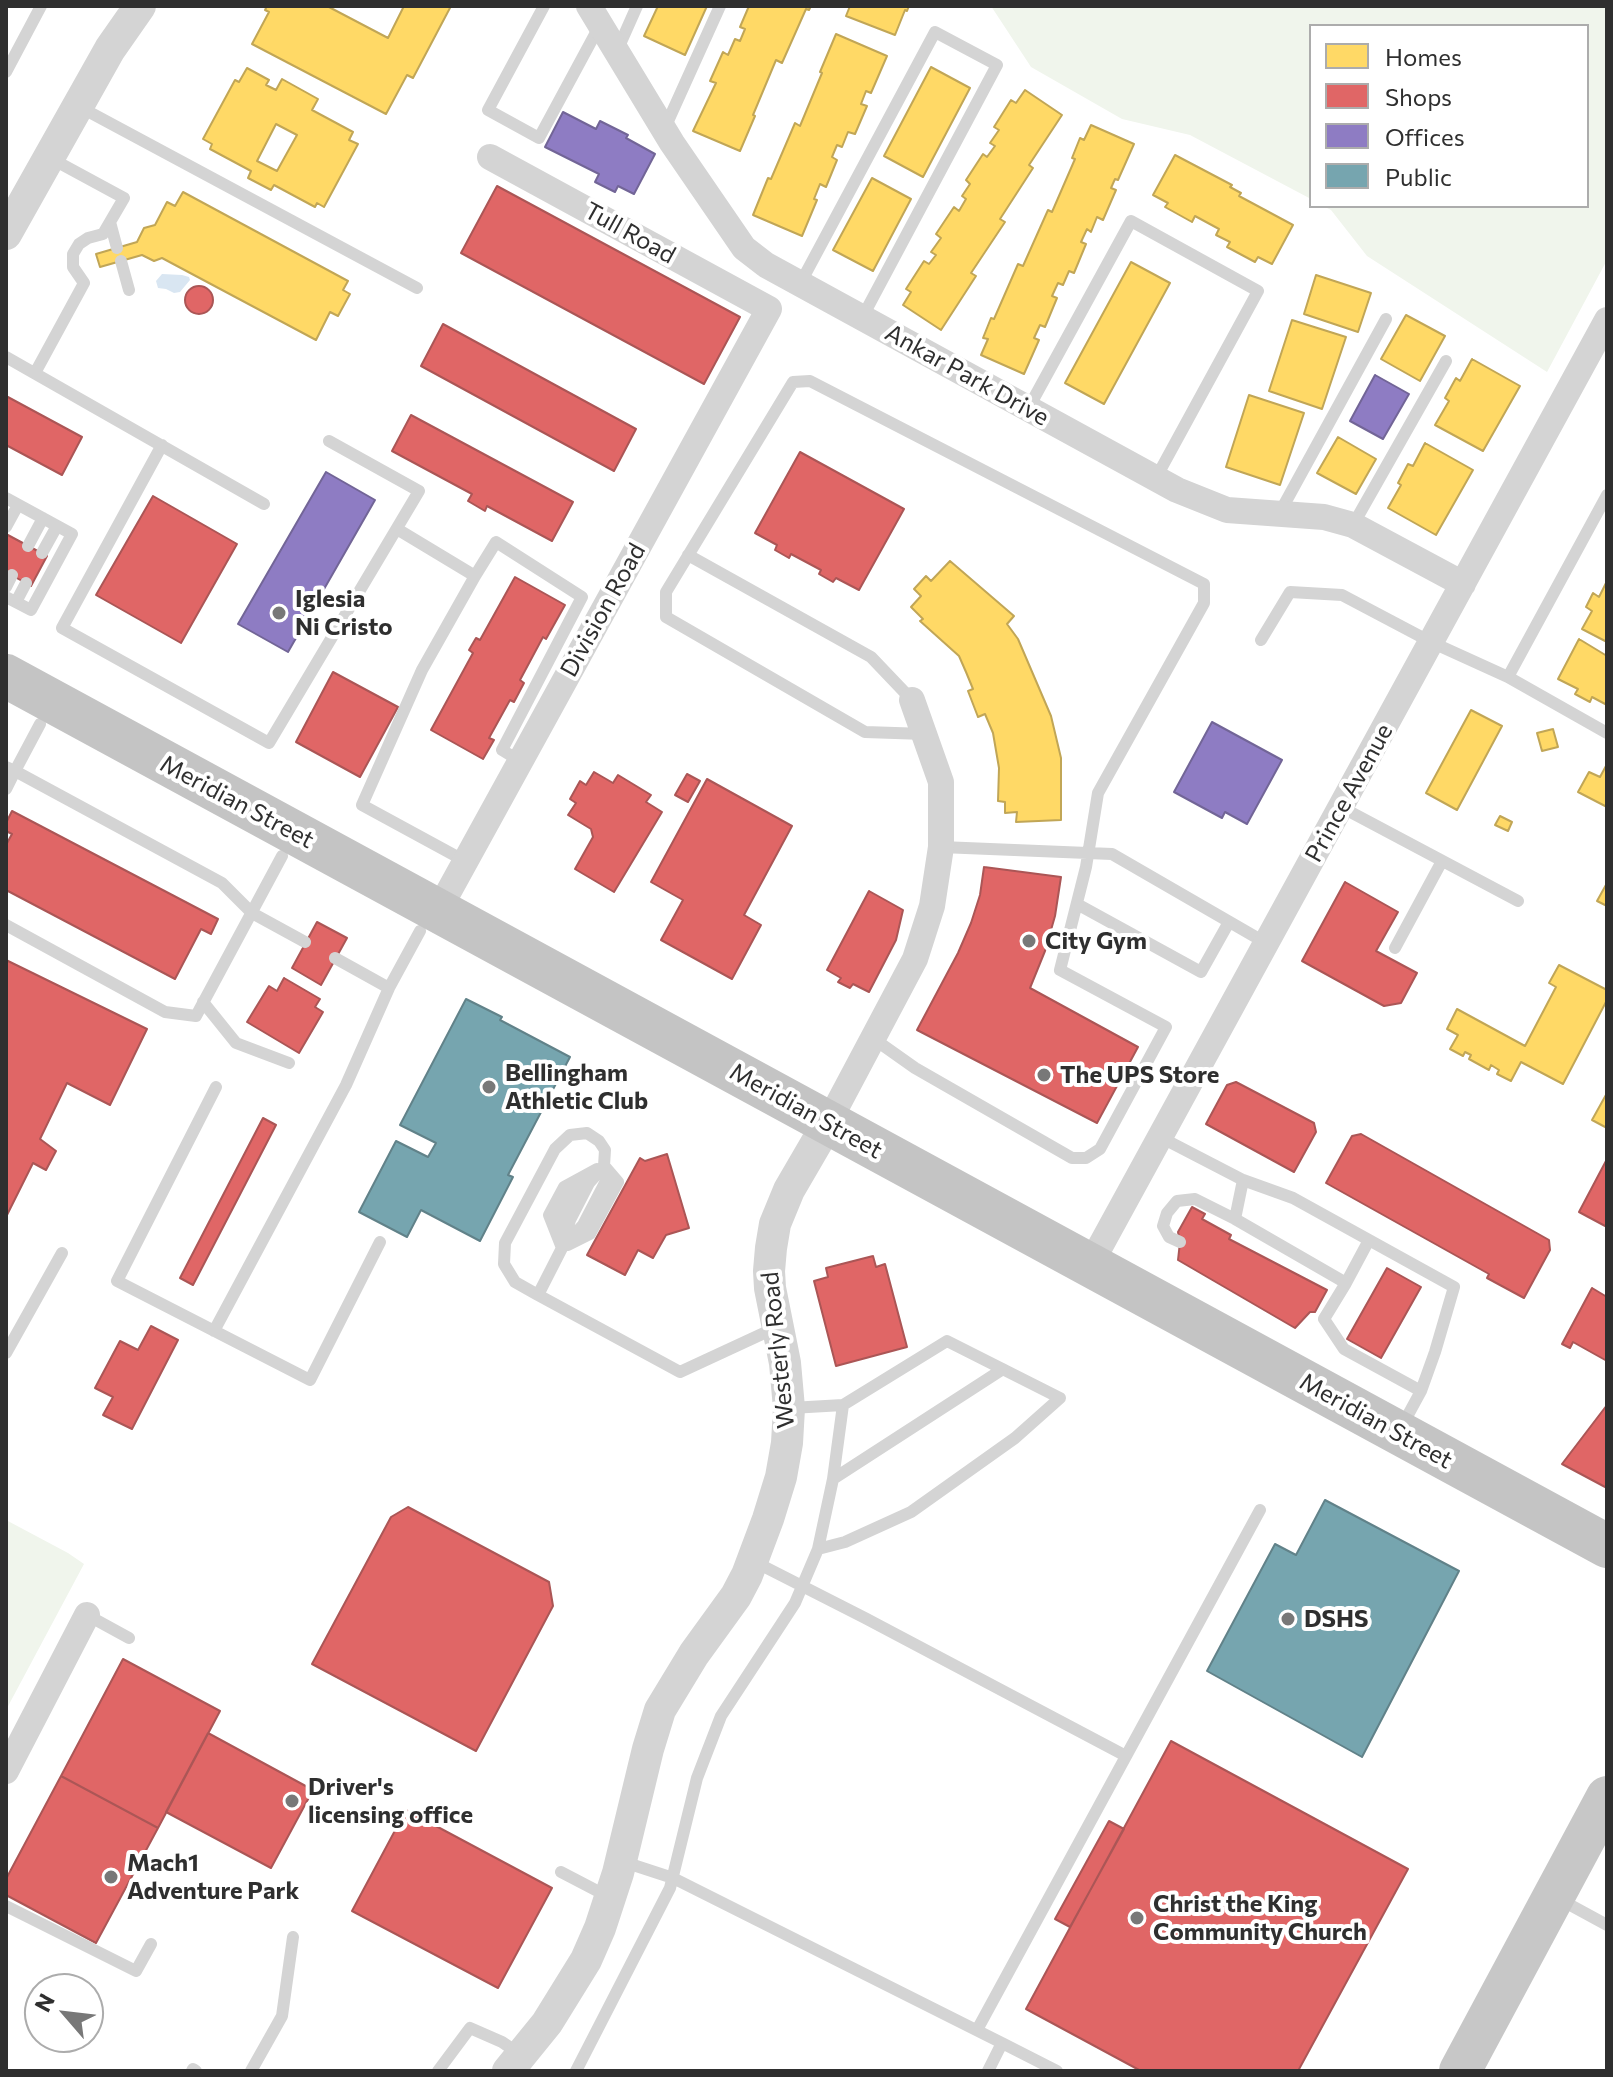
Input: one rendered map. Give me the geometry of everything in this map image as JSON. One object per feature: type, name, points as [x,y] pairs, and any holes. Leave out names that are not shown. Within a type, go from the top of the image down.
[{"type":"highway","name":"Meridian Street","points":[[6,676],[429,921],[821,1134],[1090,1265],[1607,1546]]},
{"type":"highway","name":"Meridian Street","points":[[23,715],[282,856],[429,921],[573,999],[617,1008],[983,1237],[1607,1576]]},
{"type":"highway","points":[[983,1237],[1033,1249],[1061,1264],[1090,1265]]},
{"type":"main road","points":[[1460,2071],[1607,1797]]},
{"type":"street","points":[[6,234],[110,49],[140,6]]},
{"type":"street","name":"Ankar Park Drive","points":[[595,15],[664,130],[744,248],[766,265],[1177,490],[1227,510],[1324,517],[1353,525],[1463,584]]},
{"type":"street","name":"Tull Road","points":[[490,157],[769,309]]},
{"type":"street","name":"Division Road","points":[[429,921],[769,309]]},
{"type":"street","name":"Prince Avenue","points":[[1090,1265],[1607,320]]},
{"type":"street","name":"Westerly Road","points":[[514,2063],[547,2023],[586,1960],[600,1928],[621,1861],[660,1710],[694,1654],[736,1596],[753,1561],[781,1477],[789,1408],[785,1363],[769,1271],[775,1224],[789,1190],[915,959],[932,906],[941,847],[941,782],[912,700]]},
{"type":"street","points":[[7,1768],[87,1615]]},
{"type":"lane","points":[[6,72],[41,6]]},
{"type":"lane","points":[[544,6],[488,110],[539,138],[595,15]]},
{"type":"lane","points":[[617,51],[637,6]]},
{"type":"lane","points":[[664,130],[720,6]]},
{"type":"lane","points":[[800,284],[935,32],[997,65],[862,318]]},
{"type":"lane","points":[[78,106],[417,288]]},
{"type":"lane","points":[[35,373],[84,283],[73,267],[73,254],[79,244],[88,238],[103,234],[124,198],[49,157]]},
{"type":"lane","points":[[1028,409],[1131,221],[1258,291],[1156,478]]},
{"type":"lane","points":[[110,222],[129,290]]},
{"type":"lane","points":[[1279,514],[1386,319]]},
{"type":"lane","points":[[6,357],[264,504]]},
{"type":"lane","points":[[1353,525],[1446,361]]},
{"type":"lane","points":[[874,1039],[915,1068],[1072,1158],[1086,1158],[1100,1149],[1166,1027],[1060,970],[1088,854],[1098,793],[1204,603],[1204,584],[810,381],[793,382],[666,592],[666,617],[865,732],[925,734]]},
{"type":"lane","points":[[162,445],[62,628],[269,743],[419,491],[329,441]]},
{"type":"lane","points":[[1508,677],[1607,495]]},
{"type":"lane","points":[[6,498],[72,534],[31,610],[11,599],[26,583]]},
{"type":"lane","points":[[6,527],[18,505]]},
{"type":"lane","points":[[28,546],[43,518]]},
{"type":"lane","points":[[42,553],[57,526]]},
{"type":"lane","points":[[397,529],[475,576]]},
{"type":"lane","points":[[465,861],[362,805],[422,670],[496,542],[582,597],[502,750],[520,761]]},
{"type":"lane","points":[[688,555],[871,657],[912,700]]},
{"type":"lane","points":[[1261,640],[1290,592],[1342,595],[1431,642],[1508,677],[1607,733]]},
{"type":"lane","points":[[6,789],[23,715]]},
{"type":"lane","points":[[11,769],[222,883],[252,913],[305,942]]},
{"type":"lane","points":[[1341,807],[1518,901]]},
{"type":"lane","points":[[941,847],[1112,854],[1266,943]]},
{"type":"lane","points":[[6,925],[165,1012],[196,1016],[282,856]]},
{"type":"lane","points":[[1395,948],[1442,861]]},
{"type":"lane","points":[[1077,904],[1201,972],[1229,922]]},
{"type":"lane","points":[[214,1331],[346,1085],[389,988],[429,921]]},
{"type":"lane","points":[[335,958],[389,988]]},
{"type":"lane","points":[[203,1002],[236,1043],[289,1063]]},
{"type":"lane","points":[[216,1087],[117,1281],[310,1380],[380,1242]]},
{"type":"lane","points":[[538,1295],[562,1248],[570,1220],[589,1183],[604,1166],[605,1150],[599,1141],[587,1133],[570,1135],[555,1149],[505,1243],[504,1264],[515,1282],[538,1295],[680,1372],[778,1326]]},
{"type":"lane","points":[[1160,1137],[1243,1180],[1293,1198],[1454,1287],[1421,1391],[1398,1433]]},
{"type":"lane","points":[[562,1248],[549,1215],[564,1187],[604,1166]]},
{"type":"lane","points":[[562,1248],[590,1234],[618,1182],[604,1166]]},
{"type":"lane","points":[[1235,1219],[1243,1180]]},
{"type":"lane","points":[[1180,1242],[1169,1237],[1163,1226],[1167,1213],[1177,1201],[1195,1199],[1346,1283]]},
{"type":"lane","points":[[1324,1319],[1369,1240]]},
{"type":"lane","points":[[6,1353],[62,1253]]},
{"type":"lane","points":[[1310,1312],[1324,1319],[1344,1349],[1421,1391]]},
{"type":"lane","points":[[789,1408],[843,1405],[947,1341],[1060,1398],[1015,1438],[911,1512],[845,1542],[818,1549]]},
{"type":"lane","points":[[833,1479],[1003,1369]]},
{"type":"lane","points":[[576,2071],[670,1888],[697,1778],[721,1716],[795,1603],[818,1549],[833,1479],[843,1405]]},
{"type":"lane","points":[[977,2030],[1260,1510]]},
{"type":"lane","points":[[753,1561],[1126,1756]]},
{"type":"lane","points":[[87,1615],[129,1638]]},
{"type":"lane","points":[[621,1861],[673,1878],[1057,2071]]},
{"type":"lane","points":[[561,1872],[610,1898]]},
{"type":"lane","points":[[1554,1897],[1607,1925]]},
{"type":"lane","points":[[6,1906],[136,1971],[151,1944]]},
{"type":"lane","points":[[251,2071],[282,2016],[293,1937]]},
{"type":"lane","points":[[438,2071],[470,2028],[502,2042],[514,2063]]},
{"type":"lane","points":[[988,2071],[1002,2043]]},
{"type":"shaded area","points":[[991,6],[1607,6],[1607,260],[1547,372],[1367,256],[1327,208],[1589,208],[1589,24],[1309,24],[1309,198],[1190,135],[1122,119],[1031,67]]},
{"type":"shaded area","points":[[162,274],[182,275],[190,280],[180,292],[174,293],[158,288],[156,281]]},
{"type":"shaded area","points":[[6,1520],[84,1564],[6,1710]]},
{"type":"building: Homes","points":[[267,6],[327,6],[388,38],[404,6],[451,6],[413,78],[407,75],[386,114],[252,44],[269,12],[265,10]]},
{"type":"building: Homes","points":[[658,6],[707,6],[685,55],[644,36]]},
{"type":"building: Homes","points":[[749,6],[811,6],[809,10],[806,9],[782,63],[776,60],[740,151],[693,131],[716,83],[710,81],[723,52],[728,55],[735,39],[740,41],[745,29],[740,27]]},
{"type":"building: Homes","points":[[850,6],[909,6],[895,35],[846,16]]},
{"type":"building: Homes","points":[[836,34],[887,56],[871,93],[866,91],[861,104],[867,106],[855,134],[848,132],[842,147],[837,145],[832,157],[837,160],[826,187],[820,184],[802,236],[753,215],[795,123],[800,126]]},
{"type":"building: Homes","points":[[931,67],[970,88],[923,177],[884,156]]},
{"type":"building: Homes","points":[[247,68],[269,80],[266,85],[276,90],[282,79],[318,99],[312,110],[353,132],[349,140],[358,144],[324,207],[317,203],[315,207],[274,185],[271,190],[248,178],[251,171],[210,149],[212,144],[203,139],[235,80],[239,82]],"holes":[[[276,124],[297,135],[277,171],[257,161]]]},
{"type":"building: Homes","points":[[1025,90],[1062,115],[1029,165],[1033,168],[1000,219],[1005,222],[971,273],[976,276],[941,330],[903,305],[911,292],[906,289],[924,261],[929,264],[936,255],[931,252],[941,238],[936,234],[954,207],[959,211],[966,199],[962,196],[970,184],[966,180],[983,154],[987,157],[995,146],[990,143],[999,130],[994,127],[1011,100],[1016,103]]},
{"type":"building: Homes","points":[[1091,125],[1134,144],[1118,180],[1115,179],[1111,188],[1116,190],[1103,220],[1097,217],[1091,232],[1087,229],[1081,242],[1086,244],[1074,273],[1069,271],[1063,285],[1058,283],[1052,296],[1057,298],[1045,327],[1040,325],[1034,338],[1039,340],[1024,374],[981,355],[988,339],[983,338],[1018,264],[1023,266],[1048,210],[1052,212],[1075,159],[1072,158],[1080,138],[1084,140]]},
{"type":"building: Homes","points":[[1175,155],[1232,185],[1230,187],[1241,193],[1239,196],[1293,225],[1272,264],[1258,257],[1255,262],[1227,247],[1230,242],[1216,235],[1219,229],[1195,216],[1192,222],[1165,207],[1168,203],[1153,195]]},
{"type":"building: Homes","points":[[872,178],[911,199],[873,271],[833,250]]},
{"type":"building: Homes","points":[[183,192],[348,281],[343,290],[350,294],[338,316],[330,312],[316,340],[162,258],[154,261],[142,255],[100,267],[96,254],[137,242],[144,228],[155,225],[167,202],[175,206]]},
{"type":"building: Homes","points":[[1131,262],[1170,283],[1104,404],[1065,383]]},
{"type":"building: Homes","points":[[1316,275],[1371,293],[1358,332],[1304,314]]},
{"type":"building: Homes","points":[[1406,315],[1445,336],[1420,381],[1381,359]]},
{"type":"building: Homes","points":[[1292,320],[1346,337],[1322,409],[1269,391]]},
{"type":"building: Homes","points":[[1472,359],[1520,386],[1483,451],[1435,425],[1449,401],[1445,398],[1456,378],[1460,381]]},
{"type":"building: Homes","points":[[1249,395],[1304,413],[1280,485],[1226,467]]},
{"type":"building: Homes","points":[[1338,437],[1376,459],[1356,494],[1317,473]]},
{"type":"building: Homes","points":[[1425,443],[1473,470],[1436,535],[1388,508],[1408,464],[1413,466]]},
{"type":"building: Homes","points":[[950,561],[1014,616],[1007,624],[1018,639],[1051,716],[1061,758],[1061,820],[1016,822],[1017,812],[1005,813],[1005,802],[998,801],[999,768],[993,733],[985,714],[978,717],[968,691],[973,689],[959,656],[920,621],[923,619],[911,607],[921,596],[914,589],[926,576],[931,581]]},
{"type":"building: Homes","points":[[1607,581],[1607,642],[1582,629],[1592,611],[1586,607],[1593,593],[1599,597]]},
{"type":"building: Homes","points":[[1579,639],[1607,656],[1607,705],[1592,697],[1590,702],[1575,694],[1578,689],[1558,679]]},
{"type":"building: Homes","points":[[1471,710],[1502,726],[1457,810],[1426,793]]},
{"type":"building: Homes","points":[[1553,729],[1558,747],[1542,751],[1537,733]]},
{"type":"building: Homes","points":[[1607,764],[1607,807],[1578,792],[1589,772],[1600,777]]},
{"type":"building: Homes","points":[[1500,816],[1512,822],[1508,831],[1495,825]]},
{"type":"building: Homes","points":[[1607,883],[1607,906],[1597,901]]},
{"type":"building: Homes","points":[[1559,965],[1607,990],[1607,1000],[1563,1084],[1521,1062],[1511,1081],[1497,1074],[1499,1070],[1491,1065],[1489,1070],[1469,1059],[1471,1055],[1465,1052],[1463,1056],[1450,1049],[1458,1035],[1447,1029],[1457,1009],[1525,1046],[1556,987],[1549,983]]},
{"type":"building: Homes","points":[[1607,1093],[1607,1128],[1592,1120]]},
{"type":"building: Shops","points":[[497,186],[740,317],[704,384],[461,253]]},
{"type":"building: Shops","points":[[199,286],[209,290],[213,300],[209,310],[199,314],[189,310],[185,300],[189,290]]},
{"type":"building: Shops","points":[[443,324],[636,429],[614,471],[421,366]]},
{"type":"building: Shops","points":[[6,396],[82,437],[62,475],[6,445]]},
{"type":"building: Shops","points":[[411,415],[573,502],[552,541],[487,506],[485,511],[468,501],[472,494],[392,451]]},
{"type":"building: Shops","points":[[800,452],[904,509],[859,590],[836,578],[833,582],[819,574],[821,570],[791,554],[789,558],[775,550],[777,545],[755,533]]},
{"type":"building: Shops","points":[[153,496],[237,544],[181,643],[96,595]]},
{"type":"building: Shops","points":[[6,534],[47,556],[31,586],[6,572]]},
{"type":"building: Shops","points":[[515,577],[565,605],[546,639],[543,637],[520,680],[524,683],[514,702],[510,700],[489,738],[494,740],[483,759],[431,730],[473,653],[469,650],[476,638],[480,640]]},
{"type":"building: Shops","points":[[333,672],[398,707],[360,777],[296,742]]},
{"type":"building: Shops","points":[[594,772],[613,783],[618,775],[651,795],[646,802],[662,812],[614,892],[575,869],[593,837],[591,829],[568,815],[576,803],[570,799],[580,781],[586,785]]},
{"type":"building: Shops","points":[[687,774],[700,781],[688,802],[675,795]]},
{"type":"building: Shops","points":[[707,779],[792,826],[744,915],[761,925],[732,979],[661,940],[683,900],[651,882]]},
{"type":"building: Shops","points":[[12,811],[218,919],[211,934],[201,929],[175,979],[6,890],[6,845],[12,834],[6,831],[6,823]]},
{"type":"building: Shops","points":[[984,867],[1061,877],[1055,916],[1030,988],[1138,1047],[1097,1123],[917,1030],[971,923],[980,895]]},
{"type":"building: Shops","points":[[1345,882],[1398,912],[1376,951],[1417,973],[1401,1003],[1384,1006],[1302,961]]},
{"type":"building: Shops","points":[[869,891],[903,910],[896,940],[869,992],[853,984],[850,988],[838,982],[841,978],[827,970]]},
{"type":"building: Shops","points":[[317,922],[347,938],[321,985],[292,968]]},
{"type":"building: Shops","points":[[6,960],[147,1029],[110,1105],[67,1083],[40,1139],[56,1151],[46,1170],[33,1163],[6,1217]]},
{"type":"building: Shops","points":[[284,978],[320,999],[315,1007],[323,1012],[299,1053],[247,1022],[269,986],[277,991]]},
{"type":"building: Shops","points":[[1236,1082],[1314,1123],[1316,1132],[1294,1172],[1206,1124],[1227,1085]]},
{"type":"building: Shops","points":[[263,1118],[276,1125],[193,1285],[180,1278]]},
{"type":"building: Shops","points":[[1361,1134],[1549,1240],[1550,1250],[1524,1298],[1487,1278],[1489,1274],[1326,1183],[1352,1136]]},
{"type":"building: Shops","points":[[667,1154],[689,1228],[666,1235],[653,1258],[638,1250],[625,1275],[587,1255],[640,1158],[645,1161]]},
{"type":"building: Shops","points":[[1607,1159],[1607,1227],[1579,1212]]},
{"type":"building: Shops","points":[[1192,1207],[1205,1214],[1202,1219],[1231,1235],[1229,1239],[1327,1290],[1315,1312],[1310,1312],[1295,1328],[1178,1260],[1178,1232]]},
{"type":"building: Shops","points":[[873,1256],[876,1267],[885,1264],[907,1347],[836,1366],[814,1281],[828,1277],[826,1268]]},
{"type":"building: Shops","points":[[1387,1268],[1421,1287],[1381,1358],[1347,1339]]},
{"type":"building: Shops","points":[[1592,1288],[1607,1297],[1607,1361],[1573,1342],[1570,1348],[1562,1344]]},
{"type":"building: Shops","points":[[151,1326],[178,1340],[132,1429],[103,1415],[113,1397],[95,1388],[120,1341],[138,1350]]},
{"type":"building: Shops","points":[[1607,1405],[1607,1488],[1562,1464]]},
{"type":"building: Shops","points":[[408,1507],[549,1582],[553,1606],[476,1751],[312,1664],[391,1517]]},
{"type":"building: Shops","points":[[123,1659],[220,1711],[158,1828],[61,1776]]},
{"type":"building: Shops","points":[[208,1733],[313,1790],[271,1868],[166,1812]]},
{"type":"building: Shops","points":[[1171,1741],[1408,1869],[1298,2071],[1141,2071],[1026,2009]]},
{"type":"building: Shops","points":[[61,1776],[158,1828],[96,1943],[6,1895],[6,1879]]},
{"type":"building: Shops","points":[[406,1810],[552,1888],[498,1988],[352,1911]]},
{"type":"building: Shops","points":[[1109,1821],[1124,1829],[1070,1927],[1055,1919]]},
{"type":"building: Offices","points":[[563,112],[596,129],[600,121],[628,135],[626,138],[655,154],[634,194],[618,186],[615,192],[595,182],[599,174],[545,147]]},
{"type":"building: Offices","points":[[1375,375],[1409,394],[1383,439],[1350,421]]},
{"type":"building: Offices","points":[[326,472],[375,500],[288,652],[238,624]]},
{"type":"building: Offices","points":[[1212,722],[1282,760],[1247,824],[1225,812],[1222,818],[1174,792]]},
{"type":"building: Public","points":[[466,999],[570,1057],[508,1175],[513,1177],[480,1241],[421,1210],[407,1237],[359,1212],[396,1141],[428,1157],[436,1143],[400,1125]]},
{"type":"building: Public","points":[[1325,1500],[1459,1571],[1362,1757],[1207,1671],[1275,1544],[1296,1555]]},
{"type":"place","name":"Iglesia Ni Cristo","points":[[279,613]]},
{"type":"place","name":"City Gym","points":[[1029,941]]},
{"type":"place","name":"The UPS Store","points":[[1044,1075]]},
{"type":"place","name":"Bellingham Athletic Club","points":[[489,1087]]},
{"type":"place","name":"DSHS","points":[[1288,1619]]},
{"type":"place","name":"Driver's licensing office","points":[[292,1801]]},
{"type":"place","name":"Mach1 Adventure Park","points":[[111,1877]]},
{"type":"place","name":"Christ the King Community Church","points":[[1137,1918]]}]
